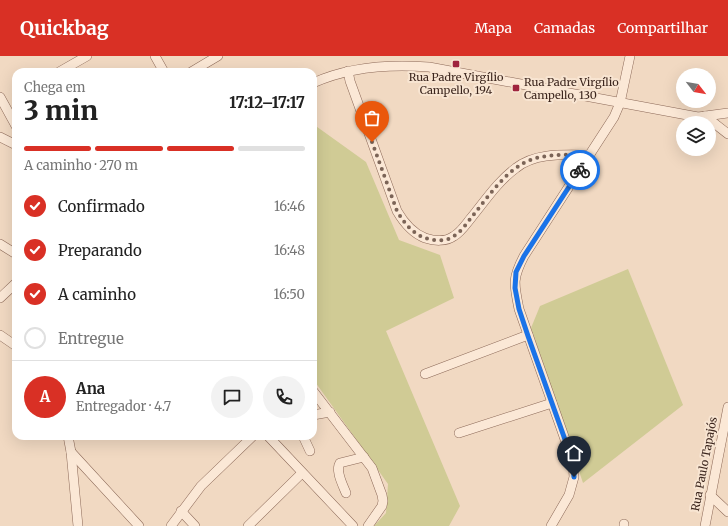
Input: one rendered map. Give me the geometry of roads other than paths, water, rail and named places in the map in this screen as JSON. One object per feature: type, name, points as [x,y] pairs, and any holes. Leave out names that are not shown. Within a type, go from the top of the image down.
[{"type":"street","points":[[66,68],[87,56]]},
{"type":"street","points":[[155,56],[162,68]]},
{"type":"street","points":[[198,68],[218,56]]},
{"type":"street","points":[[551,526],[569,495],[574,477],[573,462],[519,309],[515,288],[516,272],[524,256],[614,117],[620,103],[630,56]]},
{"type":"street","points":[[317,81],[330,76],[367,67],[406,65],[429,67],[692,116]]},
{"type":"street","points":[[348,71],[350,82],[397,211],[408,226],[417,234],[426,238],[446,240],[454,236],[464,227],[504,179],[516,167],[531,160],[545,156],[590,155]]},
{"type":"street","points":[[0,97],[12,119]]},
{"type":"street","points":[[704,116],[728,113]]},
{"type":"street","points":[[716,125],[728,134]]},
{"type":"street","points":[[0,137],[12,143]]},
{"type":"street","points":[[0,244],[12,252]]},
{"type":"street","points":[[0,298],[12,287]]},
{"type":"street","points":[[0,335],[12,343]]},
{"type":"street","points":[[424,374],[528,336]]},
{"type":"street","points":[[317,396],[372,468],[383,501],[382,506],[368,526]]},
{"type":"street","points":[[459,433],[552,403]]},
{"type":"street","name":"Rua Paulo Tapajós","points":[[705,526],[710,494],[727,419],[728,407]]},
{"type":"street","points":[[317,414],[330,412]]},
{"type":"street","points":[[69,440],[78,526]]},
{"type":"street","points":[[171,526],[201,486],[249,440]]},
{"type":"street","points":[[272,440],[350,525]]},
{"type":"street","points":[[305,440],[310,451]]},
{"type":"street","points":[[71,452],[139,526]]},
{"type":"street","points":[[346,493],[338,470],[338,465],[364,457]]},
{"type":"street","points":[[248,526],[302,473]]},
{"type":"street","points":[[710,494],[728,512]]},
{"type":"street","points":[[181,511],[195,526]]},
{"type":"place","name":"Rua Padre Virgílio Campello, 194","points":[[456,64]]},
{"type":"place","name":"Rua Padre Virgílio Campello, 130","points":[[516,88]]}]
